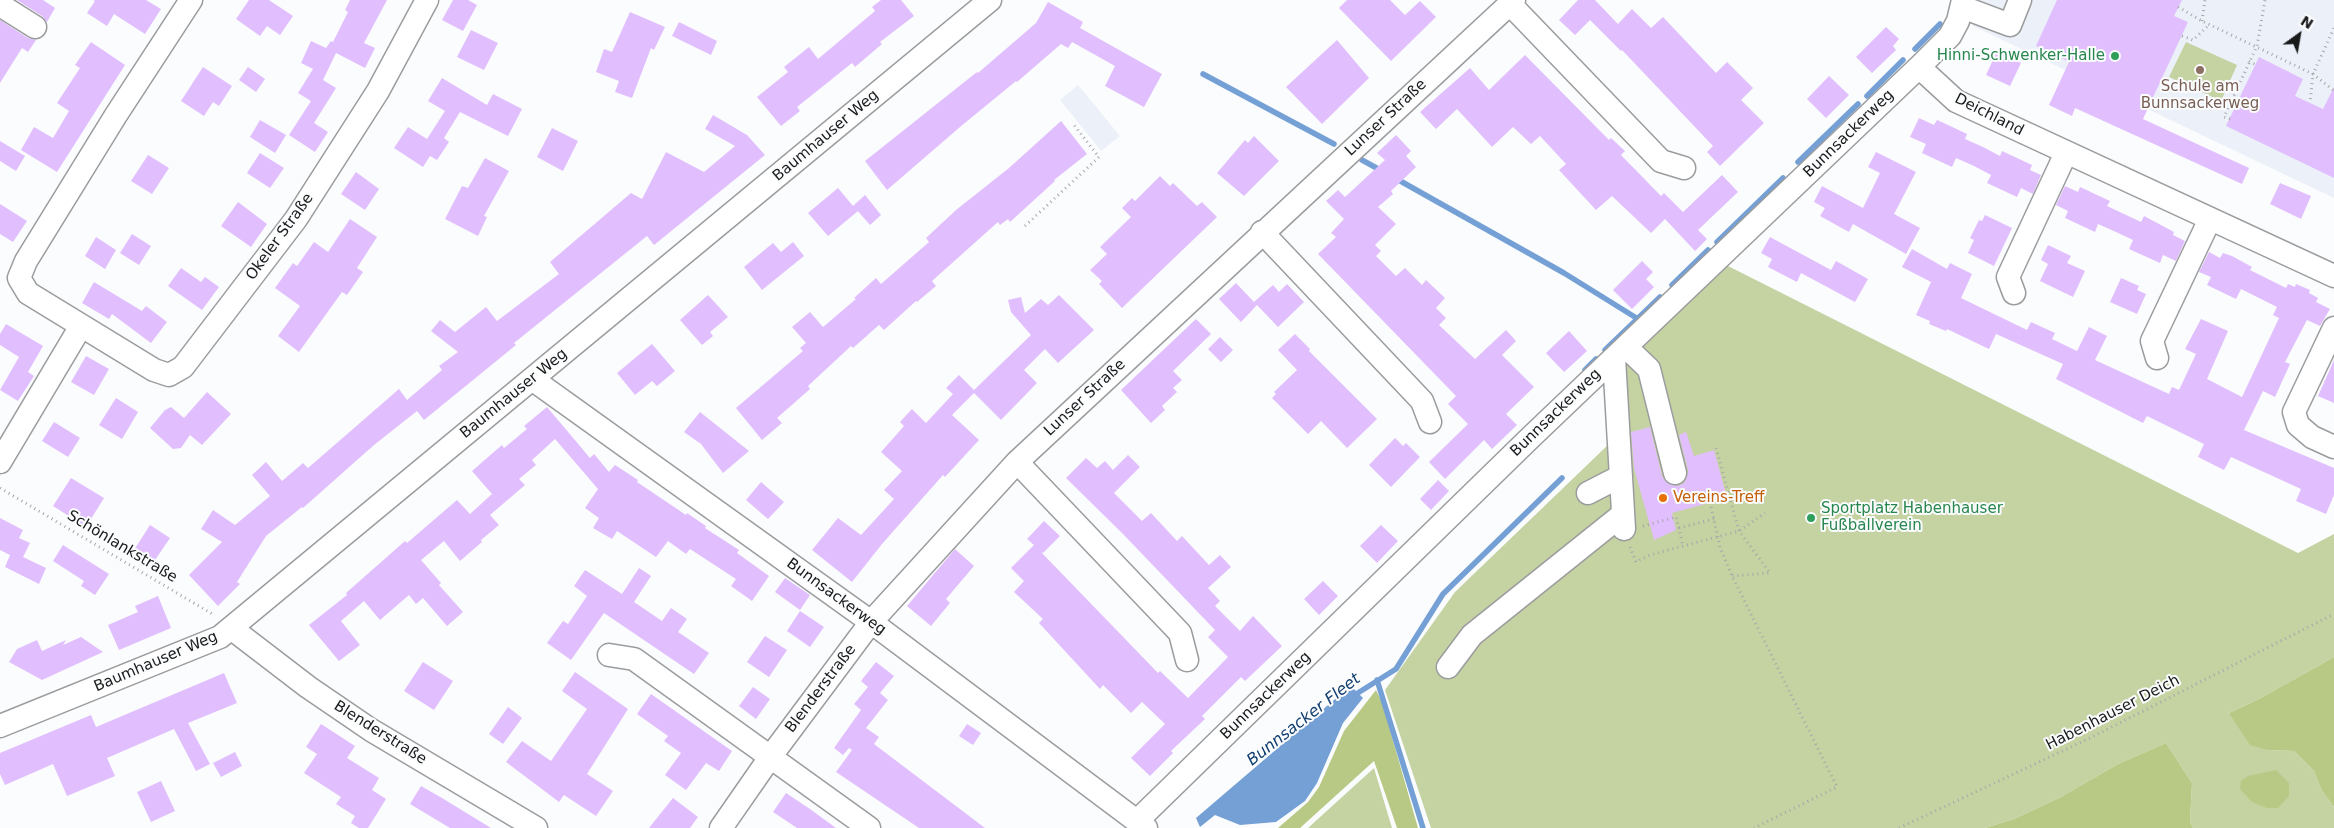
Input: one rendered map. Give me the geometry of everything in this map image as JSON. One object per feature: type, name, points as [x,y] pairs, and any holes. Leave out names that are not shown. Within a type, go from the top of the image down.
[{"type":"street","name":"Okeler Straße","points":[[191,0],[26,260],[19,278],[28,293],[154,370],[169,375],[183,367],[296,219],[378,91],[427,0]]},
{"type":"street","points":[[1963,3],[2010,25],[2020,0]]},
{"type":"street","name":"Baumhauser Weg","points":[[0,726],[220,637],[532,379],[980,2]]},
{"type":"street","name":"Lunser Straße","points":[[871,622],[1017,462],[1262,232],[1512,2],[1661,161],[1684,168]]},
{"type":"street","name":"Bunnsackerweg","points":[[532,379],[871,622],[1142,824],[1620,352],[1950,36],[1958,21],[1963,3]]},
{"type":"street","points":[[0,5],[35,26]]},
{"type":"street","name":"Deichland","points":[[1919,67],[1956,101],[2334,276]]},
{"type":"street","points":[[2014,293],[2008,277],[2066,153]]},
{"type":"street","points":[[2157,358],[2152,341],[2210,219]]},
{"type":"street","points":[[1262,232],[1422,401],[1430,422]]},
{"type":"street","points":[[0,462],[81,326]]},
{"type":"street","points":[[2334,328],[2294,412],[2298,426],[2312,437],[2334,447]]},
{"type":"street","points":[[1620,352],[1648,369],[1675,473]]},
{"type":"street","points":[[1448,667],[1472,636],[1623,523],[1620,476],[1620,352]]},
{"type":"street","points":[[1017,462],[1180,633],[1187,660]]},
{"type":"street","points":[[1588,493],[1620,476]]},
{"type":"street","name":"Blenderstraße","points":[[721,828],[771,756],[871,622]]},
{"type":"street","name":"Blenderstraße","points":[[231,628],[308,687],[371,730],[536,828]]},
{"type":"street","points":[[609,655],[634,659],[869,828]]},
{"type":"path","points":[[2202,22],[2205,0]]},
{"type":"path","points":[[2230,119],[2224,117],[2257,46],[2265,0]]},
{"type":"path","points":[[2178,7],[2202,22],[2257,46],[2313,74],[2332,90]]},
{"type":"path","points":[[2182,36],[2193,40],[2209,25]]},
{"type":"path","points":[[2310,103],[2313,74],[2334,28]]},
{"type":"path","points":[[2330,38],[2334,41]]},
{"type":"path","points":[[2249,61],[2256,65]]},
{"type":"path","points":[[1025,226],[1099,157],[1074,125]]},
{"type":"path","points":[[1716,448],[1723,480],[1739,531],[1770,573],[1732,576]]},
{"type":"path","name":"Schönlankstraße","points":[[0,488],[212,614],[231,628]]},
{"type":"path","points":[[1711,507],[1718,537],[1732,576],[1836,787],[1754,828]]},
{"type":"path","points":[[1683,546],[1676,517],[1623,523],[1636,562],[1650,555],[1739,531],[1765,514]]},
{"type":"path","points":[[1679,528],[1714,519]]},
{"type":"path","name":"Habenhauser Deich","points":[[1900,828],[2092,737],[2334,614]]},
{"type":"shaded area","name":"Schule am Bunnsackerweg","points":[[1977,0],[2334,0],[2334,198],[1973,26]]},
{"type":"shaded area","points":[[1078,85],[1120,136],[1101,151],[1060,100]]},
{"type":"green space","points":[[2186,42],[2237,65],[2221,101],[2169,77]]},
{"type":"green space","name":"Sportplatz Habenhauser Fußballverein","points":[[1724,264],[2298,553],[2334,534],[2334,657],[2259,699],[2229,713],[2268,750],[2294,751],[2314,771],[2322,791],[2334,807],[2334,828],[2193,828],[2190,822],[2192,783],[2166,743],[2118,764],[2059,798],[2014,819],[1985,828],[1431,828],[1385,690],[1455,592],[1610,443],[1603,381]]},
{"type":"green space","points":[[2334,657],[2334,807],[2322,791],[2314,771],[2294,751],[2268,750],[2250,745],[2229,713],[2259,699]]},
{"type":"green space","points":[[1376,690],[1382,702],[1418,828],[1397,828],[1374,761],[1300,828],[1278,828],[1308,802],[1319,787],[1344,731]]},
{"type":"green space","points":[[2166,743],[2192,783],[2190,822],[2193,828],[1985,828],[2014,819],[2059,798],[2118,764]]},
{"type":"green space","points":[[1374,768],[1392,828],[1308,828]]},
{"type":"green space","points":[[2276,770],[2289,783],[2289,796],[2278,808],[2267,808],[2252,802],[2240,789],[2241,781],[2248,776]]},
{"type":"water","points":[[1353,688],[1363,698],[1343,723],[1317,783],[1305,801],[1276,822],[1240,825],[1215,815],[1200,827],[1196,818],[1341,694]]},
{"type":"building","points":[[17,0],[43,0],[55,8],[47,22],[42,16]]},
{"type":"building","points":[[93,0],[146,0],[161,9],[145,34],[114,14],[107,26],[87,13],[95,1]]},
{"type":"building","points":[[249,0],[269,0],[293,16],[280,35],[267,26],[260,36],[236,19]]},
{"type":"building","points":[[350,0],[387,0],[364,43],[375,48],[365,68],[336,53],[323,80],[336,88],[314,123],[328,132],[315,152],[289,135],[311,101],[298,93],[313,69],[301,63],[311,41],[326,48],[331,41],[333,42],[348,12],[345,10]]},
{"type":"building","points":[[453,0],[468,0],[477,5],[463,31],[442,20]]},
{"type":"building","points":[[881,0],[901,0],[914,16],[880,42],[882,44],[855,67],[852,63],[797,107],[800,111],[781,126],[757,97],[788,72],[784,67],[809,47],[818,59],[875,11],[872,7]]},
{"type":"building","points":[[1347,0],[1390,0],[1405,15],[1420,1],[1436,17],[1391,61],[1339,8]]},
{"type":"building","points":[[1578,0],[1595,0],[1618,24],[1632,9],[1651,28],[1663,17],[1716,73],[1727,62],[1753,88],[1741,100],[1764,123],[1720,166],[1707,152],[1713,146],[1622,50],[1590,20],[1575,35],[1559,20]]},
{"type":"building","name":"Hinni-Schwenker-Halle","points":[[2057,0],[2182,0],[2174,16],[2188,22],[2143,119],[2249,168],[2242,184],[2075,108],[2072,116],[2049,105],[2069,62],[2036,46]]},
{"type":"building","points":[[1048,2],[1083,22],[1080,28],[1162,74],[1144,107],[1105,86],[1115,66],[1072,42],[1068,48],[1061,44],[887,190],[865,161],[978,73],[1036,23]]},
{"type":"building","points":[[630,12],[665,27],[654,50],[651,48],[632,98],[615,92],[619,81],[596,72],[604,49],[612,52]]},
{"type":"building","points":[[0,20],[28,38],[36,40],[28,52],[22,48],[0,83]]},
{"type":"building","points":[[679,22],[717,41],[711,55],[672,36]]},
{"type":"building","points":[[1886,27],[1899,39],[1893,46],[1896,50],[1872,73],[1856,57]]},
{"type":"building","points":[[471,30],[498,43],[484,70],[457,57]]},
{"type":"building","points":[[1337,40],[1369,78],[1322,124],[1286,87]]},
{"type":"building","points":[[91,42],[125,65],[57,172],[21,150],[34,127],[53,138],[69,111],[57,103],[80,68],[75,65]]},
{"type":"building","points":[[1997,51],[2021,63],[2010,86],[1986,75]]},
{"type":"building","points":[[1525,55],[1609,140],[1611,138],[1625,151],[1621,155],[1661,196],[1664,193],[1683,212],[1722,175],[1738,192],[1698,230],[1707,239],[1695,251],[1665,219],[1651,233],[1612,196],[1596,210],[1559,170],[1566,164],[1540,136],[1531,144],[1513,127],[1492,147],[1457,109],[1436,129],[1420,112],[1470,68],[1489,90]]},
{"type":"building","points":[[2259,57],[2303,79],[2295,96],[2323,109],[2334,87],[2334,178],[2226,126]]},
{"type":"building","points":[[203,67],[232,86],[219,106],[213,102],[204,116],[181,101]]},
{"type":"building","points":[[248,67],[265,79],[256,92],[239,80]]},
{"type":"building","points":[[1829,76],[1849,95],[1826,118],[1807,99]]},
{"type":"building","points":[[442,78],[487,105],[493,94],[522,109],[508,136],[460,112],[444,138],[449,142],[437,160],[430,156],[423,167],[394,148],[408,127],[427,139],[445,111],[428,101]]},
{"type":"building","points":[[713,115],[747,135],[765,155],[654,245],[647,236],[514,343],[516,345],[424,420],[417,411],[374,445],[303,508],[266,536],[237,582],[240,584],[218,606],[189,575],[222,542],[201,529],[213,510],[235,525],[270,496],[252,475],[266,462],[282,481],[303,463],[308,468],[399,389],[407,400],[442,370],[439,366],[458,352],[431,331],[440,320],[455,332],[486,307],[497,321],[559,274],[550,262],[631,193],[642,199],[666,152],[704,172],[735,146],[705,129]]},
{"type":"building","points":[[1919,118],[1934,125],[1937,120],[1967,134],[1965,139],[2000,156],[2002,151],[2032,165],[2030,170],[2041,175],[2033,194],[2021,188],[2017,197],[1987,183],[1991,175],[1974,166],[1956,158],[1952,167],[1922,153],[1926,144],[1910,137]]},
{"type":"building","points":[[260,120],[286,135],[275,153],[250,137]]},
{"type":"building","points":[[1061,121],[1087,154],[1054,180],[1010,222],[1008,219],[1000,225],[998,222],[932,281],[936,286],[884,330],[879,325],[853,348],[851,346],[808,386],[810,389],[777,418],[782,423],[762,440],[736,408],[803,351],[800,348],[806,343],[792,327],[810,312],[823,327],[856,299],[854,298],[876,278],[881,284],[929,242],[926,238],[956,210],[1009,168]]},
{"type":"building","points":[[552,128],[578,141],[563,171],[537,157]]},
{"type":"building","points":[[1396,135],[1411,151],[1406,156],[1416,167],[1391,191],[1393,194],[1378,207],[1396,224],[1375,245],[1381,251],[1376,256],[1396,276],[1405,268],[1422,285],[1426,280],[1445,298],[1436,308],[1446,318],[1439,325],[1475,359],[1506,330],[1516,341],[1502,355],[1534,387],[1506,414],[1517,425],[1492,449],[1484,440],[1445,479],[1429,462],[1468,424],[1448,404],[1456,396],[1318,254],[1336,237],[1331,233],[1344,219],[1326,201],[1338,190],[1345,197],[1385,160],[1377,153]]},
{"type":"building","points":[[1254,136],[1279,161],[1244,196],[1217,173],[1245,140],[1248,143]]},
{"type":"building","points":[[0,141],[25,156],[16,171],[0,161]]},
{"type":"building","points":[[1876,152],[1916,172],[1894,214],[1920,228],[1906,254],[1853,224],[1849,232],[1820,216],[1825,208],[1814,202],[1822,186],[1863,208],[1880,173],[1868,167]]},
{"type":"building","points":[[260,153],[284,168],[270,188],[247,173]]},
{"type":"building","points":[[148,155],[169,168],[152,194],[131,181]]},
{"type":"building","points":[[485,158],[509,171],[484,216],[487,217],[478,236],[445,219],[462,186],[468,188]]},
{"type":"building","points":[[356,172],[379,189],[365,210],[341,194]]},
{"type":"building","points":[[1160,176],[1170,186],[1173,183],[1197,206],[1202,202],[1217,217],[1122,308],[1099,284],[1102,281],[1090,270],[1107,254],[1100,247],[1131,217],[1122,208],[1132,198],[1135,201]]},
{"type":"building","points":[[2280,183],[2311,196],[2301,219],[2270,204]]},
{"type":"building","points":[[2065,186],[2078,192],[2080,187],[2110,201],[2107,206],[2141,222],[2144,216],[2174,232],[2173,235],[2185,241],[2176,261],[2163,255],[2160,263],[2129,249],[2133,240],[2098,224],[2095,232],[2065,218],[2068,211],[2056,205]]},
{"type":"building","points":[[838,188],[853,206],[865,195],[881,215],[870,225],[858,211],[828,236],[808,213]]},
{"type":"building","points":[[238,202],[267,224],[251,247],[221,226]]},
{"type":"building","points":[[0,204],[27,221],[13,242],[0,234]]},
{"type":"building","points":[[1985,215],[2012,228],[1994,266],[1968,253],[1974,240],[1970,238],[1979,220],[1982,221]]},
{"type":"building","points":[[350,219],[377,237],[357,268],[363,272],[347,295],[342,292],[299,352],[278,336],[300,306],[275,288],[293,263],[297,266],[314,242],[328,252]]},
{"type":"building","points":[[132,234],[151,246],[139,265],[120,253]]},
{"type":"building","points":[[96,237],[116,250],[105,269],[85,256]]},
{"type":"building","points":[[1770,237],[1831,270],[1836,261],[1868,279],[1855,302],[1801,273],[1797,282],[1768,267],[1772,259],[1761,253]]},
{"type":"building","points":[[793,242],[804,256],[762,290],[744,267],[773,243],[781,252]]},
{"type":"building","points":[[2048,245],[2071,256],[2067,263],[2085,271],[2073,297],[2040,281],[2048,264],[2041,260]]},
{"type":"building","points":[[1912,249],[1947,269],[1950,263],[1972,274],[1961,298],[2027,330],[2031,322],[2055,333],[2052,339],[2077,351],[2089,327],[2107,336],[2095,360],[2169,394],[2172,387],[2179,390],[2196,354],[2185,349],[2201,319],[2228,331],[2207,379],[2242,397],[2279,318],[2273,315],[2277,307],[2241,289],[2236,299],[2207,285],[2211,277],[2199,272],[2209,252],[2220,258],[2223,253],[2232,256],[2252,267],[2250,270],[2286,288],[2288,284],[2295,287],[2296,284],[2310,290],[2309,293],[2318,298],[2316,302],[2330,309],[2320,326],[2307,320],[2285,362],[2290,364],[2275,397],[2263,391],[2244,430],[2334,468],[2334,495],[2326,514],[2296,501],[2301,489],[2231,457],[2224,470],[2198,457],[2204,444],[2147,416],[2143,423],[2056,379],[2063,364],[1996,334],[1989,349],[1947,329],[1946,331],[1929,324],[1930,321],[1916,315],[1931,282],[1902,267]]},
{"type":"building","points":[[1642,261],[1653,272],[1646,279],[1654,287],[1632,309],[1613,290]]},
{"type":"building","points":[[181,268],[201,282],[205,277],[219,287],[202,310],[168,286]]},
{"type":"building","points":[[2121,278],[2139,286],[2137,290],[2146,294],[2137,314],[2110,302]]},
{"type":"building","points":[[94,282],[142,311],[146,306],[167,322],[151,343],[112,314],[109,319],[82,303]]},
{"type":"building","points":[[1236,283],[1254,302],[1273,285],[1279,292],[1287,284],[1304,302],[1278,327],[1257,305],[1241,322],[1219,299]]},
{"type":"building","points":[[708,295],[728,317],[710,332],[713,336],[702,345],[680,320]]},
{"type":"building","points":[[1059,295],[1094,330],[1058,363],[1045,349],[1024,370],[1037,383],[1001,420],[974,393],[952,415],[979,440],[945,477],[943,475],[882,544],[852,582],[812,550],[838,518],[861,535],[894,499],[884,490],[902,471],[881,452],[904,426],[900,422],[912,409],[926,423],[953,394],[946,388],[959,375],[974,390],[1031,335],[1011,312],[1008,300],[1021,297],[1025,313],[1041,299],[1048,305]]},
{"type":"building","points":[[1196,319],[1211,334],[1173,371],[1182,380],[1173,388],[1177,392],[1162,406],[1165,410],[1151,423],[1121,390]]},
{"type":"building","points":[[6,324],[43,346],[28,372],[34,376],[18,401],[0,390],[19,357],[0,345],[0,334]]},
{"type":"building","points":[[1569,331],[1587,351],[1564,372],[1546,353]]},
{"type":"building","points":[[1295,334],[1310,349],[1309,351],[1377,419],[1347,448],[1321,421],[1308,434],[1272,398],[1276,394],[1274,392],[1297,370],[1278,350]]},
{"type":"building","points":[[1220,337],[1233,350],[1221,362],[1208,349]]},
{"type":"building","points":[[652,344],[675,371],[657,386],[652,381],[635,395],[617,373]]},
{"type":"building","points":[[86,356],[109,369],[94,395],[71,382]]},
{"type":"building","points":[[2334,360],[2334,403],[2318,396]]},
{"type":"building","points":[[207,392],[231,414],[202,445],[190,435],[181,448],[173,449],[150,428],[165,410],[171,407],[184,418]]},
{"type":"building","points":[[116,398],[138,412],[122,439],[99,425]]},
{"type":"building","points":[[547,407],[590,458],[594,454],[609,472],[615,465],[638,480],[637,482],[686,515],[687,513],[706,526],[705,528],[739,550],[737,553],[769,576],[752,601],[731,586],[736,579],[690,549],[686,554],[668,541],[656,557],[617,531],[612,539],[593,528],[599,518],[585,508],[598,489],[555,439],[532,460],[536,465],[519,479],[525,485],[490,515],[499,525],[481,540],[482,542],[460,561],[444,541],[421,560],[441,583],[439,585],[463,612],[447,626],[423,598],[416,604],[409,595],[380,620],[364,601],[341,621],[360,645],[339,661],[309,625],[347,595],[346,593],[405,541],[407,543],[457,500],[470,514],[492,494],[472,471],[502,445],[504,448],[527,429],[524,426]]},
{"type":"building","points":[[700,412],[749,451],[723,473],[701,444],[684,432]]},
{"type":"building","points":[[54,422],[80,438],[68,457],[42,441]]},
{"type":"building","points":[[1650,427],[1662,476],[1666,482],[1678,486],[1684,483],[1687,477],[1688,470],[1679,435],[1686,432],[1694,456],[1714,450],[1727,498],[1672,513],[1676,530],[1654,540],[1634,468],[1631,432]]},
{"type":"building","points":[[1395,438],[1403,446],[1406,443],[1420,457],[1391,487],[1369,465]]},
{"type":"building","points":[[1128,455],[1140,467],[1114,493],[1142,521],[1151,513],[1177,541],[1182,536],[1209,565],[1220,555],[1231,567],[1208,588],[1220,601],[1215,606],[1240,631],[1253,616],[1282,646],[1245,681],[1241,677],[1202,716],[1205,719],[1171,751],[1173,753],[1150,776],[1131,758],[1165,724],[1142,702],[1131,713],[1103,685],[1100,689],[1039,623],[1043,619],[1014,592],[1024,581],[1011,568],[1034,545],[1027,539],[1044,521],[1060,536],[1043,553],[1041,552],[1158,673],[1160,671],[1188,698],[1228,657],[1208,637],[1215,630],[1123,534],[1066,478],[1086,458],[1097,468],[1105,461],[1113,470]]},
{"type":"building","points":[[71,478],[104,498],[86,527],[53,506]]},
{"type":"building","points":[[1438,480],[1449,491],[1431,510],[1420,499]]},
{"type":"building","points":[[761,482],[784,502],[768,519],[746,500]]},
{"type":"building","points":[[0,518],[23,530],[19,538],[30,543],[23,557],[46,568],[39,584],[5,567],[10,555],[0,550]]},
{"type":"building","points":[[150,525],[170,538],[153,563],[134,550]]},
{"type":"building","points":[[1381,525],[1398,541],[1377,563],[1360,546]]},
{"type":"building","points":[[63,545],[109,574],[95,595],[81,586],[84,581],[53,561]]},
{"type":"building","points":[[955,549],[974,566],[946,599],[950,603],[931,626],[907,606]]},
{"type":"building","points":[[639,568],[651,576],[634,602],[662,621],[671,608],[687,619],[678,632],[709,653],[694,674],[604,613],[571,660],[547,643],[563,621],[568,624],[587,596],[574,586],[585,570],[622,594]]},
{"type":"building","points":[[785,578],[810,595],[800,610],[775,592]]},
{"type":"building","points":[[1323,581],[1338,596],[1319,615],[1304,599]]},
{"type":"building","points":[[158,596],[171,628],[119,650],[108,625],[138,612],[135,606]]},
{"type":"building","points":[[800,611],[824,627],[810,647],[787,631]]},
{"type":"building","points":[[765,636],[787,650],[769,677],[747,662]]},
{"type":"building","points":[[81,637],[103,652],[42,680],[9,662],[17,649],[37,640],[42,651],[66,640],[63,645]]},
{"type":"building","points":[[423,662],[453,681],[434,710],[404,691]]},
{"type":"building","points":[[876,662],[894,676],[880,693],[888,700],[866,728],[879,737],[874,744],[985,828],[919,828],[836,772],[852,750],[849,748],[843,755],[834,748],[861,710],[854,704],[868,687],[861,681]]},
{"type":"building","points":[[575,672],[628,709],[587,774],[613,791],[596,816],[564,795],[559,802],[506,762],[522,741],[551,761],[587,709],[562,691]]},
{"type":"building","points":[[224,673],[237,703],[188,723],[210,764],[196,771],[174,729],[107,758],[115,776],[67,796],[53,764],[5,785],[0,774],[0,753],[91,715],[96,727]]},
{"type":"building","points":[[753,687],[770,699],[756,719],[739,706]]},
{"type":"building","points":[[651,694],[732,751],[719,771],[706,763],[686,790],[665,775],[681,753],[664,741],[668,736],[637,714]]},
{"type":"building","points":[[508,707],[522,718],[503,744],[489,734]]},
{"type":"building","points":[[321,724],[355,746],[347,758],[379,778],[372,790],[386,799],[368,828],[359,828],[351,823],[355,816],[336,804],[341,797],[304,773],[317,754],[306,747]]},
{"type":"building","points":[[967,724],[981,733],[973,745],[959,736]]},
{"type":"building","points":[[235,752],[242,766],[221,777],[213,763]]},
{"type":"building","points":[[161,781],[175,811],[151,822],[137,792]]},
{"type":"building","points":[[421,786],[491,828],[450,828],[410,804]]},
{"type":"building","points":[[786,793],[836,828],[797,828],[773,812]]},
{"type":"building","points":[[673,798],[698,817],[690,828],[649,828]]},
{"type":"waterway","points":[[1915,49],[1940,24]]},
{"type":"waterway","points":[[1867,96],[1903,60]]},
{"type":"waterway","points":[[1203,74],[1334,144]]},
{"type":"waterway","points":[[1798,162],[1858,104]]},
{"type":"waterway","points":[[1362,160],[1382,171]]},
{"type":"waterway","points":[[1395,178],[1564,273],[1638,319]]},
{"type":"waterway","points":[[1717,242],[1783,178]]},
{"type":"waterway","points":[[1672,285],[1708,250]]},
{"type":"waterway","points":[[1605,350],[1660,297]]},
{"type":"waterway","points":[[1585,370],[1596,359]]},
{"type":"waterway","name":"Bunnsacker Fleet","points":[[1353,696],[1396,669],[1443,594],[1562,478]]},
{"type":"waterway","points":[[1377,680],[1423,828]]},
{"type":"place","name":"Hinni-Schwenker-Halle","points":[[2115,56]]},
{"type":"place","name":"Schule am Bunnsackerweg","points":[[2200,70]]},
{"type":"place","name":"Vereins-Treff","points":[[1663,498]]},
{"type":"place","name":"Sportplatz Habenhauser Fußballverein","points":[[1811,518]]}]
